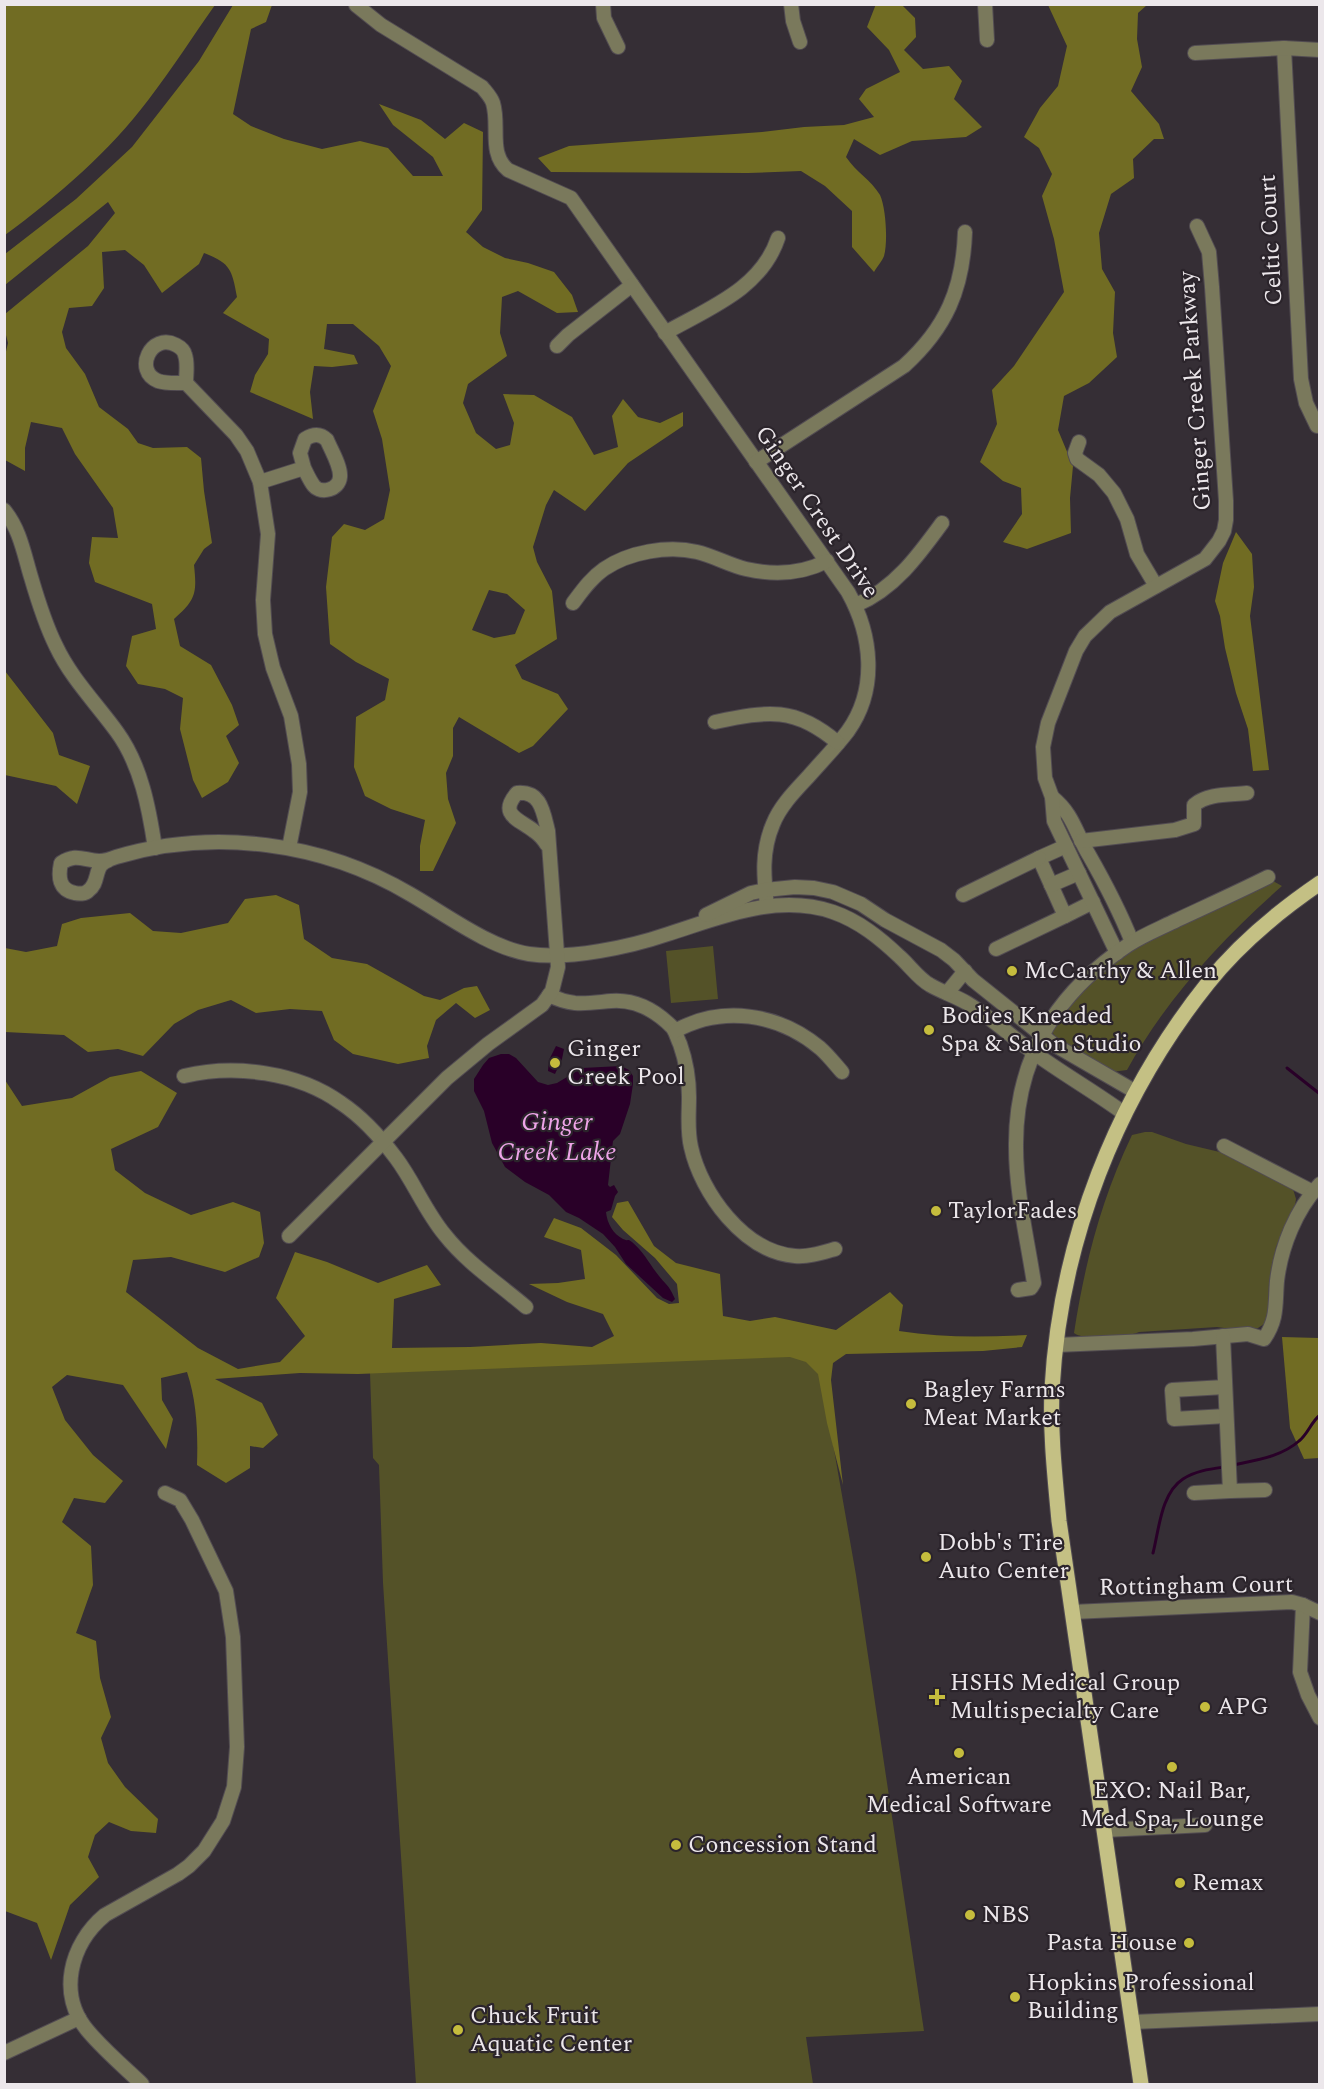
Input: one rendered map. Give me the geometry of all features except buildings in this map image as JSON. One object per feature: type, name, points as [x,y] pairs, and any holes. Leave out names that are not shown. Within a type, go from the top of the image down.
[{"type":"main road","points":[[1141,2085],[1059,1521],[1052,1437],[1052,1388],[1066,1281],[1088,1200],[1104,1158],[1136,1092],[1179,1021],[1209,981],[1270,920],[1320,883]]},
{"type":"street","points":[[603,4],[604,18],[618,46]]},
{"type":"street","points":[[791,4],[793,21],[800,42]]},
{"type":"street","points":[[985,4],[987,40]]},
{"type":"street","name":"Ginger Crest Drive","points":[[356,5],[381,25],[482,87],[493,104],[496,152],[502,165],[508,170],[571,198],[856,605],[867,642],[868,675],[862,703],[856,717],[838,743],[786,802],[774,822],[764,854],[767,906]]},
{"type":"street","points":[[1195,53],[1284,48],[1320,50]]},
{"type":"street","name":"Celtic Court","points":[[1284,48],[1301,379],[1306,403],[1317,426]]},
{"type":"street","name":"Ginger Creek Parkway","points":[[1132,942],[1068,811],[1053,797],[1045,778],[1042,747],[1048,723],[1076,651],[1097,623],[1110,612],[1205,559],[1219,541],[1226,520],[1221,399],[1209,252],[1197,226]]},
{"type":"street","points":[[756,462],[904,366],[919,353],[945,318],[953,300],[964,256],[965,232]]},
{"type":"street","points":[[665,333],[748,284],[768,262],[778,238]]},
{"type":"street","points":[[557,346],[632,285]]},
{"type":"street","points":[[186,383],[236,435],[247,452],[260,482],[268,534],[263,600],[265,634],[273,668],[291,716],[299,764],[300,792],[289,848]]},
{"type":"street","points":[[1079,442],[1075,453],[1077,459],[1099,475],[1114,493],[1127,519],[1137,554],[1156,586]]},
{"type":"street","points":[[260,482],[304,468]]},
{"type":"street","points":[[4,510],[57,648],[80,686],[118,733],[134,763],[148,804],[155,848]]},
{"type":"street","points":[[856,605],[889,586],[921,551],[942,523]]},
{"type":"street","points":[[573,603],[594,578],[605,569],[631,556],[660,550],[694,551],[763,572],[804,570],[827,561]]},
{"type":"street","points":[[715,722],[754,714],[784,715],[813,724],[838,743]]},
{"type":"street","points":[[1081,841],[1175,830],[1194,824],[1194,805],[1199,801],[1208,797],[1247,793]]},
{"type":"street","name":"Ginger Creek Parkway","points":[[1053,797],[1052,815],[1118,953]]},
{"type":"street","points":[[109,860],[155,848],[221,842],[289,848],[348,863],[388,880],[502,948],[531,954],[558,955],[625,946],[720,917],[767,906],[797,905],[831,911],[865,928],[928,984],[968,1004],[1033,1052],[1125,1114]]},
{"type":"street","points":[[289,1236],[382,1141],[459,1067],[537,1010],[549,995],[556,979],[558,955],[548,845]]},
{"type":"street","points":[[963,895],[1066,846]]},
{"type":"street","points":[[1051,885],[1076,867],[1088,854]]},
{"type":"street","points":[[1039,858],[1065,916]]},
{"type":"street","points":[[1018,1290],[1031,1288],[1034,1283],[1017,1172],[1017,1120],[1021,1090],[1033,1052],[1042,1035],[1069,995],[1088,976],[1132,942],[1268,878]]},
{"type":"street","points":[[678,930],[729,903],[765,890],[795,887],[832,892],[861,904],[941,950],[973,980],[1042,1035],[1136,1092]]},
{"type":"street","points":[[996,949],[1093,902]]},
{"type":"street","points":[[900,957],[915,936]]},
{"type":"street","points":[[947,993],[965,971]]},
{"type":"street","points":[[549,995],[574,1003],[614,1001],[640,1005],[661,1016],[675,1031],[687,1073],[690,1146],[702,1180],[726,1217],[754,1241],[785,1254],[813,1256],[835,1249]]},
{"type":"street","points":[[675,1031],[688,1024],[719,1016],[737,1015],[760,1019],[792,1030],[808,1039],[821,1049],[842,1072]]},
{"type":"street","points":[[184,1076],[214,1071],[247,1072],[284,1077],[305,1084],[342,1103],[382,1141],[412,1182],[445,1236],[475,1265],[526,1307]]},
{"type":"street","points":[[1057,1345],[1248,1334],[1264,1339],[1273,1327],[1277,1280],[1282,1256],[1304,1202],[1316,1188],[1224,1146]]},
{"type":"street","points":[[1222,1336],[1230,1491]]},
{"type":"street","points":[[1225,1387],[1172,1390],[1174,1419],[1227,1416]]},
{"type":"street","points":[[1194,1493],[1265,1490]]},
{"type":"street","points":[[142,2085],[88,2031],[79,2018],[74,2004],[71,1982],[72,1966],[87,1932],[105,1916],[178,1874],[204,1851],[223,1821],[237,1771],[233,1637],[226,1591],[180,1500],[165,1493]]},
{"type":"street","name":"Rottingham Court","points":[[1072,1612],[1292,1602],[1320,1613]]},
{"type":"street","points":[[1303,1605],[1300,1672],[1308,1695],[1320,1718]]},
{"type":"street","points":[[1105,1830],[1205,1825]]},
{"type":"street","points":[[1133,2022],[1320,2014]]},
{"type":"street","points":[[4,2053],[79,2018]]},
{"type":"shaded area","points":[[5,4],[215,5],[158,88],[117,137],[63,189],[5,235]]},
{"type":"shaded area","points":[[876,4],[902,5],[915,18],[916,37],[904,50],[923,69],[949,66],[962,81],[954,99],[982,127],[966,137],[912,141],[880,155],[854,139],[846,157],[880,195],[884,208],[885,250],[874,272],[852,247],[852,211],[825,186],[801,171],[551,172],[538,158],[569,146],[844,125],[874,117],[859,99],[866,89],[900,72],[889,50],[867,27]]},
{"type":"shaded area","points":[[233,5],[272,5],[266,22],[251,29],[233,114],[251,126],[284,139],[322,149],[360,141],[388,148],[413,176],[443,176],[433,157],[393,125],[379,104],[421,120],[445,139],[464,123],[483,132],[482,210],[466,232],[483,247],[505,258],[554,272],[572,295],[578,312],[557,313],[518,291],[502,297],[500,333],[507,356],[468,384],[463,403],[476,433],[496,449],[510,445],[514,423],[503,394],[534,395],[572,417],[594,455],[618,447],[612,416],[623,399],[638,417],[660,423],[683,412],[683,426],[628,463],[585,511],[554,490],[546,505],[533,547],[537,562],[552,591],[557,639],[515,665],[522,679],[558,694],[568,709],[533,746],[519,753],[459,717],[453,728],[453,756],[446,773],[448,799],[456,823],[433,871],[420,871],[420,846],[425,820],[391,809],[365,796],[354,767],[356,717],[385,700],[389,679],[356,662],[330,644],[326,587],[332,537],[344,524],[365,530],[384,519],[390,490],[382,439],[373,411],[391,366],[379,346],[353,324],[327,324],[324,349],[354,355],[358,364],[332,367],[314,366],[310,392],[313,419],[250,392],[255,375],[268,354],[269,339],[223,313],[237,297],[228,268],[213,257],[204,253],[199,264],[162,293],[144,265],[125,250],[102,252],[104,288],[92,306],[69,308],[62,332],[66,348],[85,374],[99,407],[128,429],[138,443],[153,448],[187,447],[201,458],[212,543],[204,549],[194,565],[195,589],[191,601],[174,619],[180,646],[211,665],[232,705],[239,725],[226,736],[239,763],[228,782],[202,798],[193,780],[180,729],[183,698],[165,689],[138,684],[126,666],[132,636],[156,629],[152,604],[95,582],[89,563],[92,537],[118,538],[113,508],[75,454],[62,428],[31,422],[25,448],[25,471],[5,460],[4,360],[8,343],[5,314],[88,246],[115,213],[108,202],[5,285],[5,254],[76,199],[132,147],[199,61]],"holes":[[[489,590],[507,594],[525,610],[515,634],[494,638],[472,630]]]},
{"type":"shaded area","points":[[1048,5],[1147,5],[1138,13],[1137,39],[1142,67],[1131,91],[1159,124],[1164,139],[1154,139],[1133,159],[1134,178],[1111,194],[1099,233],[1102,269],[1115,292],[1113,333],[1117,357],[1089,383],[1064,396],[1058,430],[1073,466],[1070,498],[1071,533],[1027,549],[1003,542],[1022,514],[1021,488],[1003,481],[980,462],[997,424],[992,390],[1014,366],[1064,292],[1054,239],[1042,196],[1052,174],[1039,148],[1024,137],[1040,108],[1058,86],[1067,46]]},
{"type":"shaded area","points":[[1236,532],[1252,554],[1254,587],[1250,616],[1269,770],[1253,771],[1248,729],[1236,693],[1215,601],[1223,563]]},
{"type":"shaded area","points":[[5,671],[53,733],[59,755],[90,766],[77,804],[56,786],[5,775]]},
{"type":"shaded area","points":[[1273,881],[1282,886],[1238,927],[1197,971],[1159,1019],[1127,1070],[1112,1072],[1058,1040],[1052,1032],[1070,1003],[1088,982],[1142,944]]},
{"type":"shaded area","points":[[276,895],[299,905],[304,939],[332,958],[367,964],[424,996],[440,1000],[464,988],[477,986],[490,1010],[475,1018],[456,1003],[436,1020],[427,1046],[429,1058],[398,1064],[353,1054],[334,1040],[322,1011],[290,1009],[256,1013],[231,1000],[198,1010],[174,1024],[143,1056],[118,1049],[88,1052],[64,1035],[5,1032],[5,948],[26,952],[57,946],[62,924],[81,918],[130,913],[153,931],[181,933],[228,923],[245,899]]},
{"type":"shaded area","points":[[713,946],[718,999],[671,1003],[666,951]]},
{"type":"shaded area","points":[[141,1071],[177,1093],[158,1127],[111,1149],[115,1170],[145,1193],[191,1215],[233,1202],[260,1212],[264,1243],[259,1257],[225,1272],[171,1257],[133,1260],[126,1292],[198,1348],[238,1369],[280,1362],[305,1336],[276,1298],[295,1252],[327,1262],[378,1283],[427,1265],[441,1285],[394,1299],[392,1348],[541,1343],[592,1347],[614,1336],[603,1314],[567,1302],[529,1284],[585,1279],[581,1250],[544,1237],[554,1218],[581,1228],[616,1255],[657,1298],[669,1304],[679,1303],[677,1284],[655,1258],[623,1230],[612,1217],[617,1203],[628,1201],[654,1246],[676,1263],[720,1274],[723,1316],[750,1321],[775,1317],[836,1330],[890,1292],[903,1305],[899,1331],[963,1336],[1027,1335],[1022,1347],[983,1351],[846,1354],[833,1363],[831,1380],[843,1485],[827,1423],[818,1374],[806,1362],[790,1357],[358,1374],[300,1373],[215,1379],[262,1403],[278,1435],[263,1448],[250,1446],[250,1468],[226,1483],[197,1465],[196,1418],[187,1372],[161,1378],[162,1400],[173,1419],[166,1449],[123,1385],[67,1375],[52,1387],[65,1420],[93,1455],[123,1481],[105,1503],[74,1498],[62,1522],[91,1546],[93,1585],[76,1633],[96,1641],[100,1678],[111,1717],[101,1738],[108,1763],[125,1787],[158,1819],[156,1833],[131,1831],[109,1822],[95,1835],[88,1857],[99,1877],[70,1905],[51,1960],[37,1923],[5,1911],[5,1080],[22,1106],[72,1098],[110,1077]]},
{"type":"shaded area","points":[[1145,1132],[1228,1154],[1293,1189],[1295,1205],[1276,1247],[1269,1283],[1268,1316],[1264,1324],[1258,1328],[1239,1330],[1217,1327],[1139,1332],[1105,1338],[1079,1336],[1074,1333],[1089,1256],[1111,1183],[1132,1135]]},
{"type":"shaded area","points":[[1282,1337],[1319,1338],[1319,1458],[1304,1459],[1290,1428]]},
{"type":"shaded area","points":[[817,1353],[856,1575],[924,2031],[806,2037],[813,2084],[416,2084],[383,1583],[379,1465],[373,1458],[370,1373]]},
{"type":"water","name":"Ginger Creek Pool","points":[[556,1046],[564,1049],[555,1074],[548,1071],[549,1060]]},
{"type":"water","name":"Ginger Creek Lake","points":[[509,1054],[516,1058],[538,1082],[548,1085],[557,1083],[582,1068],[621,1066],[629,1070],[633,1076],[630,1104],[620,1134],[613,1141],[608,1185],[610,1187],[614,1185],[618,1192],[611,1210],[606,1212],[613,1231],[636,1246],[668,1286],[675,1299],[672,1302],[663,1298],[626,1264],[603,1234],[566,1212],[549,1195],[525,1182],[505,1167],[492,1143],[484,1111],[474,1091],[474,1079],[483,1065],[489,1058]]},
{"type":"waterway","points":[[1287,1068],[1320,1094]]},
{"type":"waterway","points":[[1233,1465],[1284,1451],[1302,1438],[1320,1415]]},
{"type":"waterway","points":[[1153,1553],[1165,1503],[1176,1485],[1192,1474],[1224,1467]]},
{"type":"place","name":"McCarthy & Allen","points":[[1012,971]]},
{"type":"place","name":"Bodies Kneaded Spa & Salon Studio","points":[[929,1030]]},
{"type":"place","name":"Ginger Creek Pool","points":[[555,1063]]},
{"type":"place","name":"TaylorFades","points":[[936,1211]]},
{"type":"place","name":"Bagley Farms Meat Market","points":[[911,1404]]},
{"type":"place","name":"Dobb's Tire Auto Center","points":[[926,1557]]},
{"type":"place","name":"HSHS Medical Group Multispecialty Care","points":[[937,1697]]},
{"type":"place","name":"APG","points":[[1205,1707]]},
{"type":"place","name":"American Medical Software","points":[[959,1753]]},
{"type":"place","name":"EXO: Nail Bar, Med Spa, Lounge","points":[[1172,1767]]},
{"type":"place","name":"Concession Stand","points":[[676,1845]]},
{"type":"place","name":"Remax","points":[[1180,1883]]},
{"type":"place","name":"NBS","points":[[970,1915]]},
{"type":"place","name":"Pasta House","points":[[1189,1943]]},
{"type":"place","name":"Hopkins Professional Building","points":[[1015,1997]]},
{"type":"place","name":"Chuck Fruit Aquatic Center","points":[[458,2030]]}]
